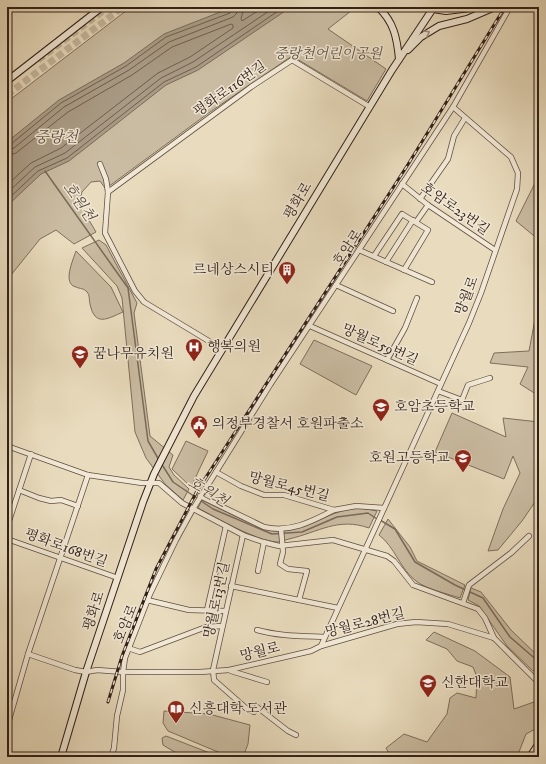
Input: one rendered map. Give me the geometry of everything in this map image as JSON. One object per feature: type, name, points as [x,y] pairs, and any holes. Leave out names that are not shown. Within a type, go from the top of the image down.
[{"type":"highway","points":[[531,757],[539,745]]},
{"type":"main road","points":[[7,81],[102,7]]},
{"type":"main road","points":[[378,7],[387,15],[393,26],[397,38],[399,59]]},
{"type":"main road","points":[[420,7],[446,12],[479,7]]},
{"type":"main road","points":[[399,59],[420,37],[439,26],[467,19],[495,7]]},
{"type":"main road","name":"평화로","points":[[61,757],[86,672],[154,474],[194,396],[222,349],[399,59],[432,10]]},
{"type":"street","name":"호암로","points":[[111,757],[114,748],[117,716],[123,690],[123,672],[128,648],[148,600],[193,508],[336,285],[453,107],[510,7]]},
{"type":"street","name":"평화로116번길","points":[[108,192],[248,89],[292,60],[370,107]]},
{"type":"street","name":"망월로","points":[[365,550],[481,293],[517,189],[518,173],[511,157],[453,107]]},
{"type":"street","points":[[420,199],[448,159],[454,136],[465,118]]},
{"type":"street","points":[[100,164],[106,179],[108,192],[105,233],[135,291],[144,302],[222,349]]},
{"type":"street","name":"호암로23번길","points":[[402,184],[428,205],[495,250]]},
{"type":"street","points":[[386,262],[428,205]]},
{"type":"street","points":[[374,256],[402,214],[428,230],[404,270]]},
{"type":"street","points":[[360,250],[432,282]]},
{"type":"street","points":[[336,285],[393,311]]},
{"type":"street","points":[[387,360],[405,328],[417,298]]},
{"type":"street","name":"망월로59번길","points":[[310,326],[441,384]]},
{"type":"street","points":[[438,391],[462,400],[468,385],[490,378]]},
{"type":"street","points":[[7,446],[88,475],[142,483],[160,483],[182,502],[243,535],[264,542],[282,546],[333,540],[391,558],[410,582],[416,587],[463,603],[481,613],[489,625],[494,638]]},
{"type":"street","name":"평화로168번길","points":[[7,527],[31,454]]},
{"type":"street","name":"망월로45번길","points":[[216,472],[241,486],[264,495],[284,495],[334,510],[356,506],[384,508]]},
{"type":"street","points":[[7,727],[28,654],[88,475]]},
{"type":"street","points":[[19,490],[39,498],[52,501],[61,500],[78,506]]},
{"type":"street","points":[[200,497],[264,527],[281,529],[298,526],[334,510]]},
{"type":"street","points":[[207,610],[226,526]]},
{"type":"street","points":[[281,529],[283,552],[280,564],[288,569],[307,571],[298,600]]},
{"type":"street","name":"망월로13번길","points":[[213,670],[243,535]]},
{"type":"street","points":[[463,603],[469,585],[507,556],[529,536]]},
{"type":"street","name":"평화로168번길","points":[[7,539],[118,578]]},
{"type":"street","points":[[258,571],[264,542]]},
{"type":"street","points":[[321,646],[365,550]]},
{"type":"street","points":[[231,586],[338,608]]},
{"type":"street","points":[[148,600],[189,610],[226,611]]},
{"type":"street","name":"망월로28번길","points":[[321,646],[397,624],[416,622],[448,624],[494,638],[539,683]]},
{"type":"street","points":[[128,648],[140,652],[206,627],[222,626]]},
{"type":"street","points":[[257,630],[268,633],[273,632],[294,636],[324,638]]},
{"type":"street","name":"망월로","points":[[28,654],[75,670],[86,672],[97,670],[123,672],[229,670],[311,651],[321,646]]},
{"type":"street","points":[[213,670],[214,680],[247,709],[254,712],[257,707],[288,731],[296,735]]},
{"type":"street","points":[[229,670],[267,682]]},
{"type":"green space","name":"중랑천어린이공원","points":[[131,7],[356,7],[328,29],[386,69],[367,101],[292,56],[210,112],[112,184],[105,188],[100,181],[91,182],[82,192],[79,203],[96,232],[74,244],[56,230],[40,239],[7,280],[7,102]]},
{"type":"green space","points":[[539,175],[539,240],[516,221]]},
{"type":"green space","points":[[99,240],[106,245],[137,303],[134,313],[150,436],[173,455],[169,467],[174,475],[189,489],[183,500],[165,484],[146,458],[135,432],[122,298],[117,286],[82,248]]},
{"type":"green space","points":[[76,251],[111,287],[123,312],[107,319],[98,318],[95,316],[92,311],[88,293],[85,290],[72,285],[70,281],[69,277],[71,266]]},
{"type":"green space","points":[[539,298],[539,396],[520,384],[528,367],[490,363],[494,353],[529,351]]},
{"type":"green space","points":[[314,340],[372,366],[356,395],[300,364]]},
{"type":"green space","points":[[452,413],[506,437],[503,418],[539,422],[539,496],[522,521],[498,550],[488,551],[503,509],[520,473],[513,456],[504,479],[435,452]]},
{"type":"green space","points":[[186,441],[208,451],[191,487],[172,469]]},
{"type":"green space","points":[[202,500],[249,523],[274,531],[296,528],[336,513],[356,508],[377,511],[369,528],[348,524],[338,525],[277,542],[258,538],[198,508]]},
{"type":"green space","points":[[388,519],[410,547],[417,561],[465,585],[460,598],[420,584],[410,576],[385,540],[379,535]]},
{"type":"green space","points":[[471,588],[481,592],[511,630],[539,657],[539,670],[533,671],[507,646],[479,606],[468,600]]},
{"type":"green space","points":[[434,632],[475,651],[510,677],[514,709],[534,702],[539,706],[539,727],[526,734],[517,757],[391,757],[386,748],[404,734],[427,742],[447,714],[450,698],[457,693],[476,698],[477,677],[473,667],[457,661],[447,649],[426,640]]},
{"type":"green space","points":[[164,711],[209,714],[250,725],[248,744],[243,757],[230,757],[168,731],[163,723]]},
{"type":"green space","points":[[166,736],[220,757],[183,757],[163,745],[162,738]]},
{"type":"water","name":"중랑천","points":[[233,7],[291,7],[198,70],[166,85],[69,161],[41,174],[7,206],[7,142],[59,100],[124,63],[164,34]]},
{"type":"waterway","name":"호원천","points":[[45,171],[128,288],[148,441],[159,460]]},
{"type":"waterway","name":"호원천","points":[[161,463],[173,482],[213,509],[272,534],[302,532],[337,517],[368,513],[377,519]]},
{"type":"waterway","name":"호원천","points":[[380,520],[395,529],[415,562],[455,585],[483,598],[510,637],[539,662]]},
{"type":"tunnel","points":[[38,60],[108,7]]},
{"type":"tunnel","points":[[7,95],[123,7]]},
{"type":"railway","points":[[108,702],[122,656],[156,569],[197,491],[407,166],[505,7]]},
{"type":"place","name":"르네상스시티","points":[[287,285]]},
{"type":"place","name":"행복의원","points":[[194,362]]},
{"type":"place","name":"꿈나무유치원","points":[[80,369]]},
{"type":"place","name":"호암초등학교","points":[[381,422]]},
{"type":"place","name":"의정부경찰서 호원파출소","points":[[199,439]]},
{"type":"place","name":"호원고등학교","points":[[463,473]]},
{"type":"place","name":"신한대학교","points":[[428,698]]},
{"type":"place","name":"신흥대학 도서관","points":[[176,724]]}]
